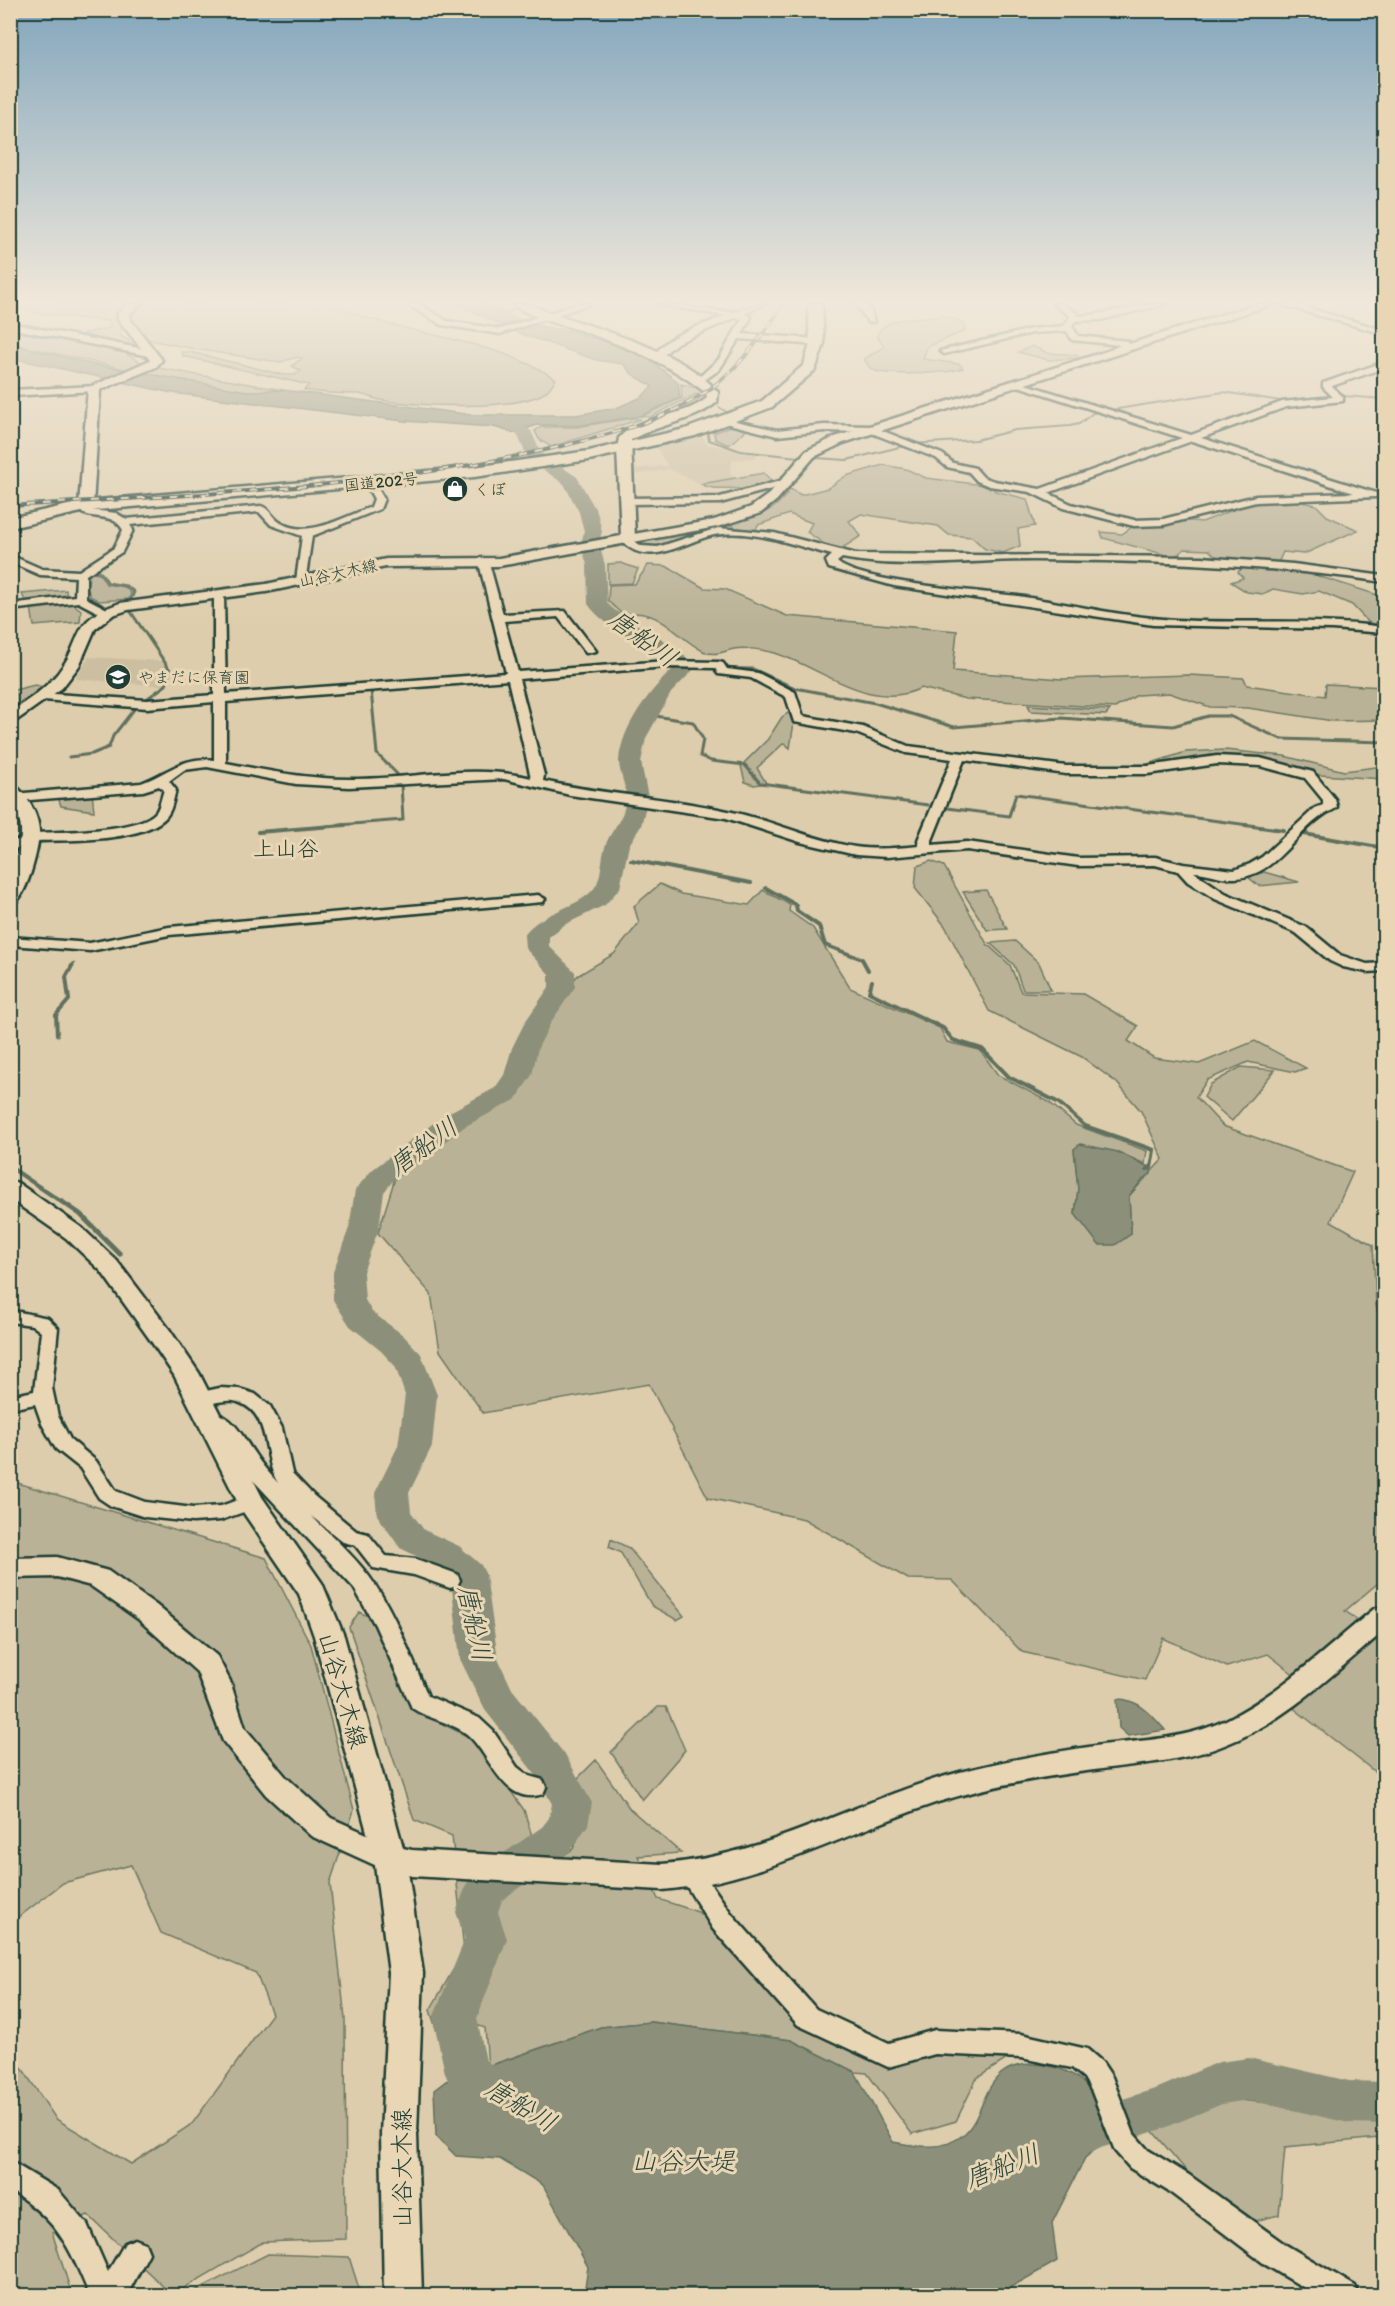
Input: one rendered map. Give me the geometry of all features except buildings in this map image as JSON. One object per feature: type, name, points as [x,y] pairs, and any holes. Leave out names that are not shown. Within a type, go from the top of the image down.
[{"type":"highway","name":"国道202号","points":[[10,523],[86,506],[371,484],[556,460],[694,433],[748,412]]},
{"type":"main road","points":[[86,506],[95,412]]},
{"type":"main road","points":[[628,539],[623,448],[625,438],[634,432],[696,412]]},
{"type":"main road","name":"山谷大木線","points":[[105,612],[148,602],[219,595],[301,581],[386,563],[484,563],[628,539]]},
{"type":"main road","points":[[10,720],[17,710],[43,696],[61,679],[78,656],[84,633],[91,621],[105,612]]},
{"type":"main road","points":[[10,900],[31,840],[32,825],[14,793]]},
{"type":"main road","name":"山谷大木線","points":[[10,1188],[74,1233],[109,1266],[186,1373],[251,1502],[312,1591],[329,1636],[401,1860],[406,1973],[399,2134],[403,2295]]},
{"type":"street","points":[[926,412],[839,440],[810,454],[773,497],[756,510],[735,518],[628,539],[628,542],[637,548],[655,550],[675,546],[710,533],[740,531],[787,539],[840,554],[868,557],[1041,557],[1207,562],[1308,568],[1384,579]]},
{"type":"street","points":[[726,422],[777,433],[824,428],[870,429],[939,456],[950,465],[972,470],[980,479],[992,484],[1042,492],[1067,506],[1134,523],[1148,524],[1256,499],[1372,495],[1110,412]]},
{"type":"street","points":[[1042,492],[1264,412]]},
{"type":"street","points":[[626,501],[720,500],[784,483]]},
{"type":"street","points":[[124,522],[261,509],[275,523],[307,534],[375,509],[379,500],[371,484]]},
{"type":"street","points":[[10,558],[40,572],[81,574],[122,547],[128,530],[124,522],[113,515],[90,513],[86,511],[86,506]]},
{"type":"street","points":[[301,581],[307,534]]},
{"type":"street","points":[[840,554],[831,561],[833,566],[887,581],[1036,601],[1114,616],[1173,623],[1344,626],[1384,630]]},
{"type":"street","points":[[484,563],[538,775],[536,782]]},
{"type":"street","points":[[80,599],[81,574]]},
{"type":"street","points":[[219,595],[222,698],[220,766]]},
{"type":"street","points":[[10,607],[80,599],[105,612]]},
{"type":"street","points":[[499,618],[561,613],[590,651]]},
{"type":"street","points":[[14,793],[134,788],[160,781],[171,771],[191,764],[207,762],[321,782],[349,783],[485,774],[504,775],[570,791],[726,814],[761,823],[805,839],[856,851],[887,853],[926,849],[987,848],[1078,862],[1155,861],[1183,868],[1203,867],[1236,875],[1254,870],[1320,811],[1330,807],[1329,799],[1309,775],[1260,762],[1217,760],[1148,770],[1066,770],[906,749],[848,727],[804,722],[798,719],[791,695],[782,689],[747,673],[699,665],[666,664],[137,705],[43,696]]},
{"type":"street","points":[[926,849],[925,840],[959,757]]},
{"type":"street","points":[[10,845],[31,840],[106,832],[154,821],[162,814],[170,790],[170,786],[160,781]]},
{"type":"street","points":[[1183,868],[1193,879],[1220,896],[1301,930],[1335,957],[1348,964],[1367,968],[1384,967]]},
{"type":"street","points":[[10,941],[90,946],[169,931],[538,899]]},
{"type":"street","points":[[10,1316],[41,1321],[50,1328],[52,1336],[43,1370],[43,1396],[59,1440],[91,1468],[95,1479],[110,1497],[131,1506],[196,1515],[217,1514],[251,1502]]},
{"type":"street","points":[[450,1580],[416,1567],[380,1563],[361,1539],[350,1537],[286,1479],[278,1467],[270,1422],[252,1401],[235,1393],[215,1394],[204,1410],[230,1429],[263,1480],[338,1555],[362,1583],[387,1630],[420,1702],[427,1708],[453,1714],[478,1730],[515,1780],[523,1787],[535,1786]]},
{"type":"street","points":[[10,1403],[43,1396]]},
{"type":"street","points":[[10,1568],[57,1568],[99,1578],[147,1612],[207,1664],[216,1681],[233,1733],[276,1786],[321,1827],[401,1860],[662,1877],[693,1877],[769,1854],[938,1790],[1043,1765],[1169,1748],[1214,1738],[1265,1711],[1384,1616]]},
{"type":"street","points":[[693,1877],[722,1921],[807,2017],[888,2055],[935,2042],[1021,2046],[1078,2057],[1094,2070],[1124,2142],[1138,2159],[1180,2184],[1276,2255],[1344,2295]]},
{"type":"street","points":[[10,2174],[48,2199],[77,2234],[104,2294],[120,2282],[135,2253]]},
{"type":"shaded area","points":[[652,412],[661,412],[650,417],[642,416]]},
{"type":"shaded area","points":[[671,412],[683,412],[670,415],[664,415]]},
{"type":"shaded area","points":[[633,418],[641,419],[551,447],[539,439],[535,431],[541,427],[576,427]]},
{"type":"shaded area","points":[[731,426],[746,430],[729,445],[715,439],[714,433]]},
{"type":"shaded area","points":[[701,435],[707,444],[756,454],[757,458],[733,460],[730,472],[734,478],[700,484],[670,469],[635,475],[633,469],[668,466],[656,447]]},
{"type":"shaded area","points":[[883,465],[906,469],[926,478],[992,486],[995,491],[1027,499],[1035,526],[1018,529],[1020,546],[1003,553],[985,549],[972,537],[949,535],[938,526],[861,514],[849,521],[861,536],[841,549],[829,547],[807,532],[812,523],[789,514],[758,525],[755,531],[732,527],[734,522],[759,515],[773,508],[790,489],[801,495],[828,488],[846,476]]},
{"type":"shaded area","points":[[764,473],[772,482],[746,491],[734,488],[713,488],[701,484]]},
{"type":"shaded area","points":[[1262,499],[1292,500],[1316,505],[1327,516],[1358,530],[1304,554],[1283,552],[1278,563],[1219,560],[1209,550],[1185,549],[1174,557],[1103,538],[1101,532],[1122,534],[1132,527],[1180,520],[1202,522]]},
{"type":"shaded area","points":[[704,529],[658,547],[638,544],[640,541]]},
{"type":"shaded area","points":[[621,563],[638,569],[632,583],[608,584],[608,564]]},
{"type":"shaded area","points":[[648,565],[666,566],[704,588],[725,589],[787,616],[957,631],[953,671],[1062,679],[1188,675],[1244,678],[1247,685],[1325,696],[1326,684],[1384,687],[1384,720],[1333,721],[1248,708],[1210,707],[1169,693],[1137,695],[1115,708],[966,699],[921,688],[903,694],[884,695],[865,692],[771,652],[743,648],[715,654],[707,653],[656,618],[635,613],[623,615],[608,601],[609,585],[635,584]]},
{"type":"shaded area","points":[[1243,568],[1304,570],[1384,597],[1384,626],[1372,626],[1352,605],[1319,591],[1303,594],[1273,589],[1263,594],[1247,592],[1231,582],[1243,578],[1238,572]]},
{"type":"shaded area","points":[[90,573],[100,574],[106,584],[125,587],[131,593],[129,599],[99,601],[90,596],[87,586]]},
{"type":"shaded area","points":[[66,590],[67,599],[26,603],[22,594]]},
{"type":"shaded area","points":[[72,603],[81,610],[80,622],[34,626],[31,607]]},
{"type":"shaded area","points":[[89,657],[162,661],[169,670],[164,686],[75,679]]},
{"type":"shaded area","points":[[35,685],[44,687],[34,693],[34,697],[27,703],[11,707],[10,691]]},
{"type":"shaded area","points":[[1028,705],[1110,710],[1106,715],[1031,711]]},
{"type":"shaded area","points":[[788,713],[795,716],[790,748],[784,743],[757,768],[766,783],[754,785],[745,782],[741,766],[768,739],[782,717]]},
{"type":"shaded area","points":[[1225,750],[1284,756],[1344,771],[1384,766],[1384,779],[1320,775],[1263,761],[1198,758],[1150,768],[1148,764],[1186,752]]},
{"type":"shaded area","points":[[92,793],[94,811],[61,806],[57,794]]},
{"type":"shaded area","points":[[931,861],[944,866],[987,944],[1010,965],[1021,992],[1083,994],[1138,1026],[1128,1041],[1154,1058],[1199,1064],[1255,1041],[1306,1068],[1295,1072],[1248,1062],[1207,1080],[1196,1097],[1223,1126],[1353,1172],[1331,1221],[1373,1245],[1376,1305],[1384,1341],[1384,1578],[1345,1611],[1384,1638],[1384,1779],[1292,1707],[1292,1673],[1268,1654],[1227,1667],[1163,1638],[1145,1680],[1022,1652],[952,1580],[908,1579],[804,1519],[708,1498],[649,1384],[483,1413],[440,1351],[431,1294],[378,1233],[395,1178],[459,1126],[519,1094],[545,1019],[577,976],[614,954],[639,923],[634,906],[660,884],[681,894],[749,905],[763,890],[790,905],[789,911],[813,928],[850,988],[940,1028],[947,1042],[980,1050],[998,1075],[1049,1102],[1076,1125],[1147,1151],[1145,1164],[1118,1152],[1074,1149],[1078,1189],[1075,1214],[1131,1233],[1129,1196],[1163,1159],[1141,1111],[1117,1083],[1082,1057],[989,1011],[945,926],[915,888],[917,866]]},
{"type":"shaded area","points":[[1264,872],[1299,882],[1259,886],[1248,877]]},
{"type":"shaded area","points":[[986,890],[1007,929],[987,930],[963,892]]},
{"type":"shaded area","points":[[1015,941],[1039,963],[1051,990],[1023,990],[1014,965],[990,943]]},
{"type":"shaded area","points":[[1241,1067],[1275,1070],[1232,1121],[1204,1097],[1211,1084]]},
{"type":"shaded area","points":[[11,1481],[266,1558],[311,1645],[354,1810],[330,1883],[345,2019],[346,2239],[263,2242],[172,2295],[88,2215],[52,2232],[72,2295],[11,2295],[10,2050],[56,2119],[131,2164],[192,2124],[272,2014],[256,1973],[161,1933],[131,1865],[63,1883],[11,1923]]},
{"type":"shaded area","points":[[611,1539],[629,1548],[684,1616],[677,1620],[652,1606],[621,1553],[609,1547]]},
{"type":"shaded area","points":[[359,1612],[374,1619],[420,1713],[475,1740],[524,1810],[542,1869],[573,1849],[589,1814],[575,1781],[596,1760],[630,1809],[681,1853],[638,1856],[658,1899],[698,1912],[747,1956],[796,2023],[884,2061],[933,2046],[1015,2054],[977,2078],[956,2121],[912,2134],[867,2073],[855,2072],[791,2040],[651,2022],[601,2027],[488,2066],[485,2028],[465,2021],[437,2032],[430,2010],[464,1951],[452,1836],[414,1820],[349,1627]]},
{"type":"shaded area","points":[[658,1707],[666,1707],[685,1750],[642,1800],[611,1752]]},
{"type":"shaded area","points":[[1229,2099],[1338,2110],[1384,2106],[1384,2143],[1379,2138],[1285,2147],[1279,2215],[1251,2222],[1195,2181],[1150,2128]]},
{"type":"shaded area","points":[[268,2254],[349,2257],[361,2295],[187,2295]]},
{"type":"water","points":[[326,412],[447,412],[473,415],[576,415],[595,412],[650,412],[640,416],[577,426],[537,425],[514,433],[494,427],[404,421]]},
{"type":"water","points":[[1080,1144],[1118,1152],[1151,1168],[1151,1174],[1143,1179],[1129,1196],[1131,1234],[1115,1245],[1099,1245],[1075,1214],[1078,1189],[1074,1149]]},
{"type":"water","points":[[1117,1699],[1138,1705],[1165,1730],[1128,1736],[1119,1728]]},
{"type":"water","name":"山谷大堤","points":[[651,2022],[791,2040],[855,2072],[893,2142],[911,2145],[938,2146],[963,2135],[974,2121],[995,2080],[1011,2068],[1036,2064],[1061,2069],[1073,2075],[1089,2090],[1096,2102],[1101,2115],[1104,2142],[1085,2158],[1052,2223],[1057,2261],[997,2295],[584,2295],[588,2267],[543,2185],[500,2159],[456,2156],[436,2136],[434,2090],[446,2081],[601,2027]]},
{"type":"waterway","points":[[725,417],[728,413],[726,412]]},
{"type":"waterway","points":[[816,458],[847,460],[912,444],[976,440],[1015,430],[1070,426],[1079,424],[1093,413],[1102,412]]},
{"type":"waterway","name":"唐船川","points":[[499,2093],[467,2073],[455,2018],[486,1939],[477,1912],[485,1889],[556,1839],[568,1825],[572,1803],[552,1767],[498,1699],[479,1659],[468,1575],[446,1555],[412,1539],[394,1515],[392,1493],[415,1446],[421,1395],[410,1362],[392,1343],[361,1319],[349,1300],[348,1272],[364,1228],[370,1190],[382,1176],[454,1121],[505,1094],[518,1075],[525,1048],[538,1022],[562,987],[562,972],[537,948],[536,935],[555,920],[596,900],[608,888],[617,845],[630,826],[637,797],[630,762],[635,738],[662,690],[685,668],[676,658],[618,622],[598,604],[596,565],[590,544],[593,531],[588,512],[571,481],[534,456],[525,434],[508,421]]},
{"type":"waterway","points":[[708,435],[709,440],[741,451],[798,457]]},
{"type":"waterway","points":[[93,572],[101,573],[108,583],[126,586],[134,592],[131,599]]},
{"type":"waterway","points":[[131,612],[170,670],[166,685],[141,703]]},
{"type":"waterway","points":[[602,673],[663,668]]},
{"type":"waterway","points":[[685,668],[753,669],[795,688],[875,703],[954,727],[1061,718],[1173,726],[1208,716],[1229,716],[1281,739],[1384,742]]},
{"type":"waterway","points":[[523,679],[591,674]]},
{"type":"waterway","points":[[374,689],[371,690],[377,754],[397,774]]},
{"type":"waterway","points":[[69,757],[92,754],[109,747],[113,736],[135,708]]},
{"type":"waterway","points":[[649,715],[693,722],[703,739],[700,756],[711,761],[745,765],[760,783],[928,805]]},
{"type":"waterway","points":[[327,826],[403,820],[401,784]]},
{"type":"waterway","points":[[947,808],[1009,816],[1016,794],[1256,826]]},
{"type":"waterway","points":[[258,832],[345,825]]},
{"type":"waterway","points":[[1245,825],[1283,830]]},
{"type":"waterway","points":[[1304,834],[1384,848]]},
{"type":"waterway","points":[[631,860],[751,883]]},
{"type":"waterway","points":[[766,888],[796,905],[797,911],[819,926],[825,945],[862,959],[868,970]]},
{"type":"waterway","points":[[57,1035],[56,1015],[69,1000],[66,977],[73,964]]},
{"type":"waterway","points":[[872,981],[869,992],[943,1028],[953,1040],[982,1049],[1009,1077],[1059,1103],[1085,1126],[1154,1150],[1151,1168],[1147,1169]]},
{"type":"waterway","points":[[10,1167],[63,1203]]},
{"type":"waterway","points":[[61,1201],[80,1214],[120,1254]]},
{"type":"waterway","name":"唐船川","points":[[1091,2129],[1162,2108],[1219,2083],[1249,2079],[1349,2102],[1384,2103]]},
{"type":"railway","points":[[10,506],[212,494],[413,474],[588,440],[671,412]]},
{"type":"place","name":"くぼ","points":[[455,489]]},
{"type":"place","name":"やまだに保育園","points":[[118,677]]},
{"type":"district","name":"上山谷","points":[[286,848]]}]
